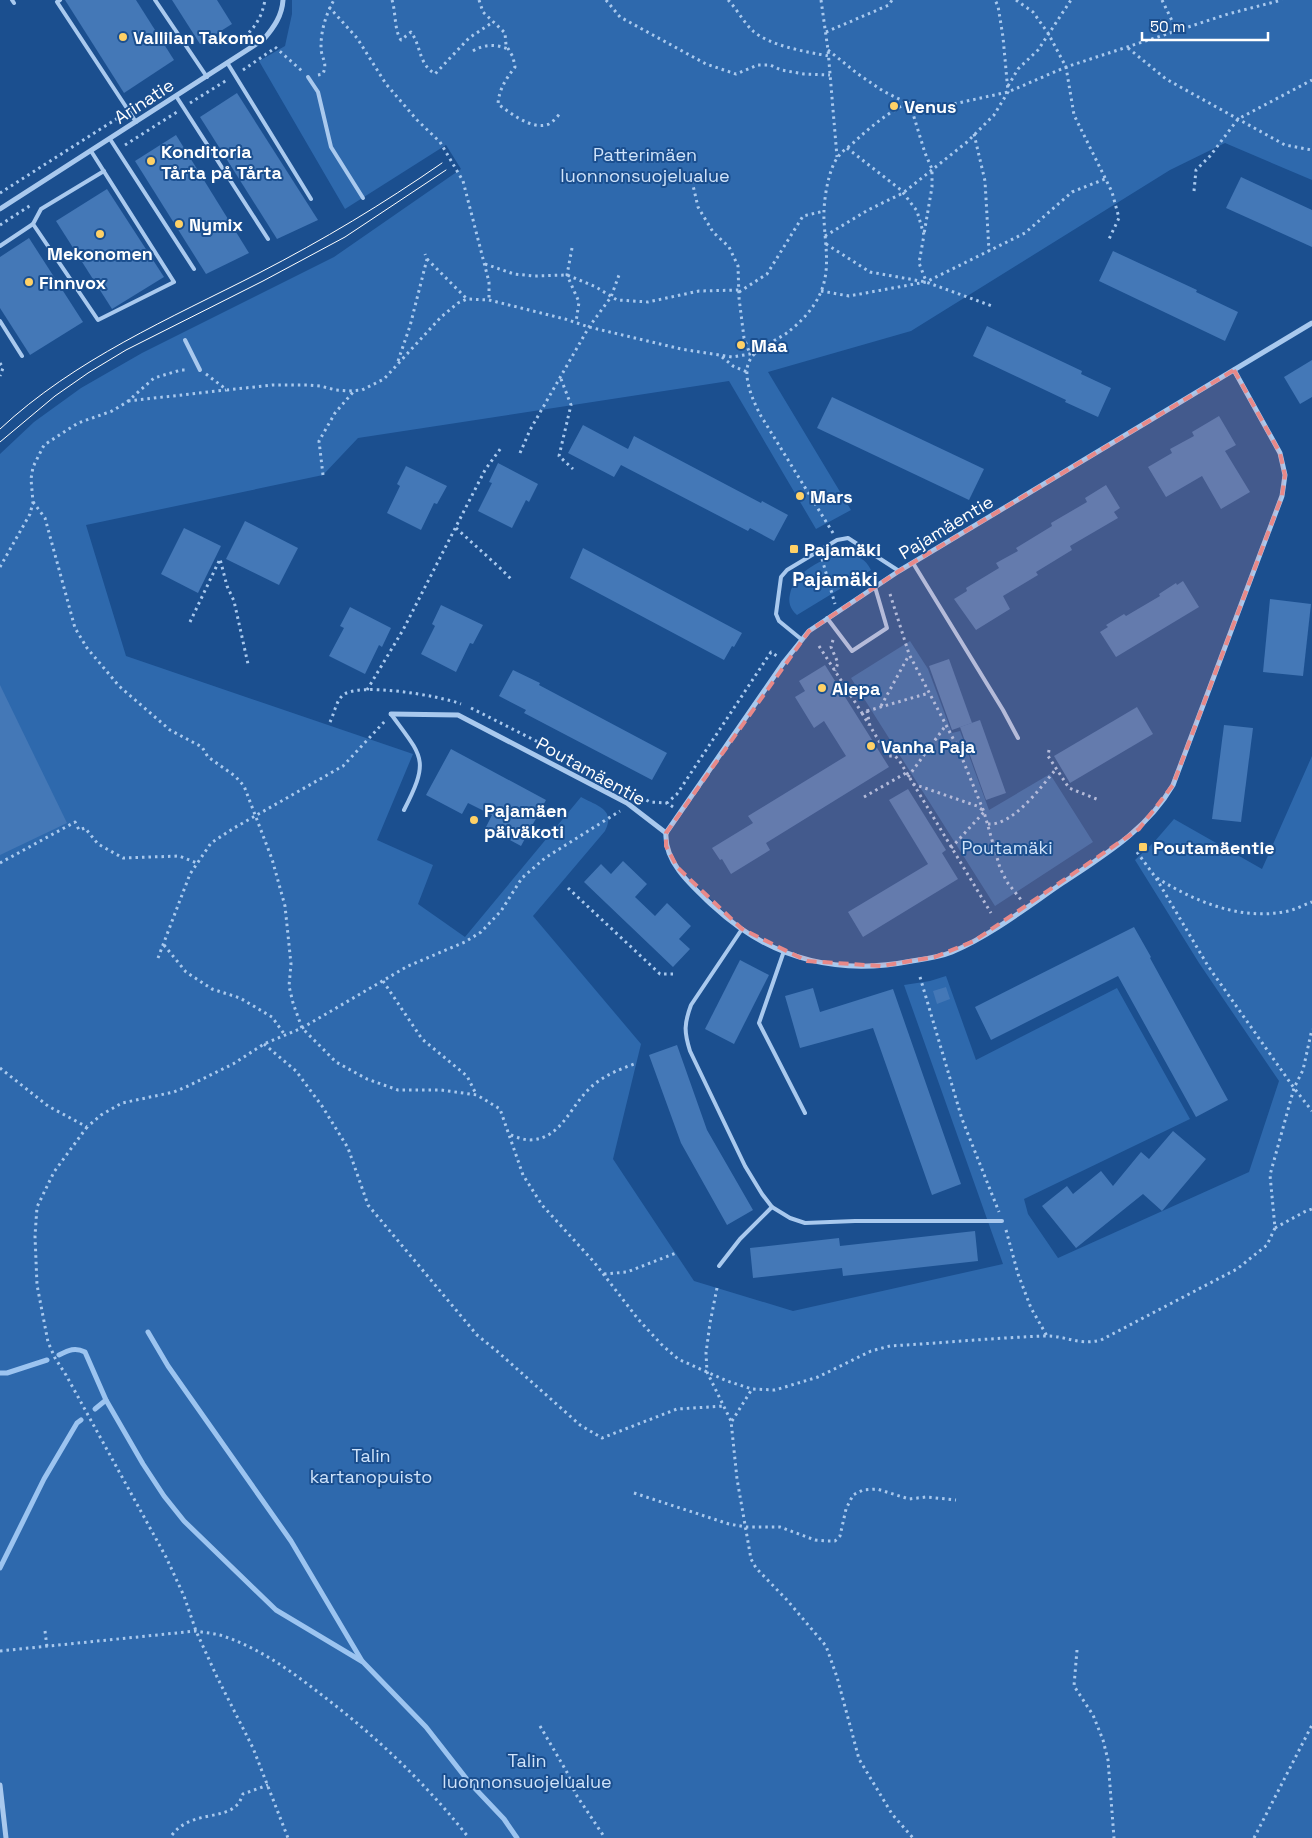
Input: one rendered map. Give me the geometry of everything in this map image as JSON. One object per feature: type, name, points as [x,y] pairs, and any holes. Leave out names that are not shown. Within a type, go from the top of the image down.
[{"type":"street","name":"Arinatie","points":[[0,209],[228,64],[264,39],[275,26],[281,13],[283,0]]},
{"type":"street","name":"Pajamäentie","points":[[666,833],[801,639],[809,631],[899,571],[1312,323]]},
{"type":"street","points":[[666,833],[666,846],[677,867],[703,896],[742,930],[767,944],[807,961],[881,966],[935,957],[951,952],[1011,918],[1105,855],[1139,829],[1166,797],[1179,770],[1282,496],[1284,475],[1280,454],[1234,370]]},
{"type":"street","name":"Poutamäentie","points":[[391,714],[458,715],[627,803],[666,833]]},
{"type":"street","points":[[0,1785],[6,1838]]},
{"type":"lane","points":[[60,0],[57,2],[136,122]]},
{"type":"lane","points":[[156,0],[206,77]]},
{"type":"lane","points":[[228,64],[311,199]]},
{"type":"lane","points":[[308,77],[318,92],[331,147],[363,198]]},
{"type":"lane","points":[[176,96],[268,239]]},
{"type":"lane","points":[[110,139],[194,269]]},
{"type":"lane","points":[[33,224],[98,320],[174,282],[91,151]]},
{"type":"lane","points":[[0,246],[33,224],[41,209],[104,171]]},
{"type":"lane","points":[[0,321],[22,356]]},
{"type":"lane","points":[[185,340],[200,370]]},
{"type":"lane","points":[[801,639],[777,618],[776,614],[781,577],[787,570],[837,540],[848,538],[899,571]]},
{"type":"lane","points":[[913,563],[1003,710],[1018,738]]},
{"type":"lane","points":[[827,618],[852,651],[887,628],[875,587]]},
{"type":"lane","points":[[391,714],[420,758],[421,766],[417,785],[404,810]]},
{"type":"lane","points":[[742,930],[691,1005],[685,1020],[685,1034],[690,1051],[745,1166],[772,1207],[790,1218],[805,1223],[1002,1221]]},
{"type":"lane","points":[[784,952],[759,1023],[805,1113]]},
{"type":"lane","points":[[719,1266],[740,1239],[772,1207]]},
{"type":"path","points":[[240,40],[254,29],[263,10],[265,0]]},
{"type":"path","points":[[264,39],[293,62],[308,77],[323,74],[326,66],[321,48],[324,22],[329,7],[334,0]]},
{"type":"path","points":[[392,0],[396,12],[398,35],[401,40],[411,32],[418,42],[420,56],[426,68],[435,74],[468,38],[493,22]]},
{"type":"path","points":[[479,0],[483,12],[504,33],[516,68],[506,79],[498,94],[498,104],[523,122],[549,124],[561,112]]},
{"type":"path","points":[[606,0],[620,17],[706,64],[736,74],[758,65],[770,65],[780,70],[804,74],[830,75]]},
{"type":"path","points":[[728,0],[753,31],[768,40],[807,52],[829,56]]},
{"type":"path","points":[[821,0],[829,56],[837,157],[825,194],[824,211],[827,260],[825,278],[821,291],[807,313],[789,332],[756,353],[749,362],[747,372],[752,399],[761,416],[837,540]]},
{"type":"path","points":[[826,32],[889,5],[892,0]]},
{"type":"path","points":[[825,236],[868,210],[903,192],[967,142],[994,115],[1008,92],[1003,37],[998,6],[995,0]]},
{"type":"path","points":[[1016,0],[1032,12],[1048,33],[1066,68],[1074,115],[1112,192],[1119,218],[1109,239]]},
{"type":"path","points":[[1008,86],[1018,69],[1038,50],[1071,0]]},
{"type":"path","points":[[1162,0],[1177,31]]},
{"type":"path","points":[[828,50],[883,91],[908,103],[927,106],[949,105],[1008,92],[1066,68],[1228,14],[1282,0]]},
{"type":"path","points":[[329,7],[357,38],[386,84],[440,142],[464,181],[489,282],[489,300]]},
{"type":"path","points":[[473,51],[479,47],[495,45],[508,49]]},
{"type":"path","points":[[117,150],[275,48]]},
{"type":"path","points":[[1128,48],[1166,79],[1238,120],[1285,145],[1312,150]]},
{"type":"path","points":[[1194,190],[1196,170],[1210,156],[1238,120],[1312,80]]},
{"type":"path","points":[[837,157],[889,112],[908,103]]},
{"type":"path","points":[[908,103],[932,169],[932,187],[919,263],[926,282]]},
{"type":"path","points":[[0,193],[129,111]]},
{"type":"path","points":[[974,134],[985,181],[989,251]]},
{"type":"path","points":[[847,148],[903,192],[917,211],[924,235]]},
{"type":"path","points":[[821,291],[849,296],[926,282],[1025,233],[1072,192],[1105,179]]},
{"type":"path","points":[[692,181],[698,207],[713,232],[729,247],[738,266],[744,338],[750,354]]},
{"type":"path","points":[[0,225],[33,204]]},
{"type":"path","points":[[485,264],[514,274],[534,276],[567,275],[596,287],[617,300],[648,302],[700,291],[739,291],[767,274],[803,216],[824,211]]},
{"type":"path","points":[[826,244],[870,272],[926,282],[992,306]]},
{"type":"path","points":[[572,248],[567,275],[579,302],[576,322]]},
{"type":"path","points":[[424,254],[442,276],[468,298]]},
{"type":"path","points":[[398,364],[410,326],[427,258]]},
{"type":"path","points":[[520,453],[530,430],[589,327],[612,297],[619,275]]},
{"type":"path","points":[[127,402],[272,385],[308,385],[336,390],[362,390],[384,379],[441,317],[458,303],[468,298],[489,300],[681,349],[732,357],[756,353]]},
{"type":"path","points":[[721,356],[733,366],[747,372]]},
{"type":"path","points":[[0,364],[3,368],[0,376]]},
{"type":"path","points":[[0,567],[30,514],[33,502],[31,479],[33,467],[44,445],[78,423],[112,411],[127,402],[154,378],[181,370],[200,370],[226,390]]},
{"type":"path","points":[[560,378],[571,405],[559,456],[573,469]]},
{"type":"path","points":[[322,475],[320,441],[335,414],[355,391]]},
{"type":"path","points":[[367,691],[404,630],[485,470],[501,448]]},
{"type":"path","points":[[33,502],[45,518],[74,628],[87,648],[119,686],[170,730],[202,747],[208,757],[235,776],[244,786],[272,859],[285,906],[291,964],[289,986],[302,1028],[336,1062],[368,1079],[398,1090],[441,1090],[477,1095],[500,1109],[523,1175],[542,1205],[661,1344],[678,1358],[727,1382],[752,1389],[775,1390],[818,1377],[871,1351],[890,1346],[1047,1336],[1075,1342],[1091,1343],[1101,1340],[1237,1270],[1267,1245],[1275,1228],[1270,1175],[1294,1088],[1303,1070],[1312,1029]]},
{"type":"path","points":[[456,528],[513,581]]},
{"type":"path","points":[[820,551],[837,612]]},
{"type":"path","points":[[190,622],[220,559],[227,586],[234,601],[248,664]]},
{"type":"path","points":[[890,594],[909,654],[958,748],[984,812],[1000,868],[1007,882],[1018,896]]},
{"type":"path","points":[[835,672],[838,662],[831,647],[836,631]]},
{"type":"path","points":[[819,646],[888,756],[895,756],[906,773],[991,913]]},
{"type":"path","points":[[880,707],[909,654]]},
{"type":"path","points":[[862,713],[866,710],[929,693]]},
{"type":"path","points":[[866,710],[870,726]]},
{"type":"path","points":[[158,958],[190,874],[211,843],[342,766],[366,743],[391,714]]},
{"type":"path","points":[[908,777],[946,726]]},
{"type":"path","points":[[1049,750],[1048,756],[1069,788],[1099,800]]},
{"type":"path","points":[[988,824],[994,825],[1014,815],[1056,769]]},
{"type":"path","points":[[864,797],[906,773]]},
{"type":"path","points":[[912,784],[977,806],[984,812]]},
{"type":"path","points":[[951,848],[984,812]]},
{"type":"path","points":[[288,1838],[253,1748],[217,1677],[196,1631],[184,1596],[166,1558],[55,1358],[48,1342],[37,1285],[34,1236],[37,1207],[54,1172],[87,1127],[102,1115],[122,1103],[174,1092],[188,1086],[233,1064],[264,1044],[302,1028],[408,966],[465,942],[481,932],[501,911],[522,878],[545,858],[612,814]]},
{"type":"path","points":[[0,863],[75,822],[79,830],[85,828],[98,844],[123,858],[179,856],[197,863]]},
{"type":"path","points":[[1137,852],[1156,878],[1208,966],[1312,1111]]},
{"type":"path","points":[[1156,878],[1179,892],[1238,912],[1256,915],[1285,912],[1312,902]]},
{"type":"path","points":[[568,888],[660,974],[673,974]]},
{"type":"path","points":[[163,944],[186,972],[212,989],[240,998],[272,1017],[285,1035]]},
{"type":"path","points":[[920,977],[962,1119],[1002,1221],[1031,1308],[1047,1336]]},
{"type":"path","points":[[383,980],[422,1039],[466,1076],[477,1095]]},
{"type":"path","points":[[264,1044],[296,1072],[322,1106],[348,1148],[368,1205],[394,1237],[477,1335],[580,1425],[602,1438],[677,1409],[724,1406]]},
{"type":"path","points":[[510,1135],[528,1140],[547,1136],[566,1121],[589,1089],[610,1074],[637,1062]]},
{"type":"path","points":[[0,1068],[48,1106],[87,1127]]},
{"type":"path","points":[[1275,1228],[1312,1209]]},
{"type":"path","points":[[603,1274],[627,1272],[676,1253]]},
{"type":"path","points":[[717,1288],[706,1353],[707,1372],[731,1421],[737,1479],[751,1559],[756,1568],[787,1600],[826,1646],[837,1676],[860,1759],[892,1814],[913,1838]]},
{"type":"path","points":[[731,1421],[752,1389]]},
{"type":"path","points":[[634,1493],[729,1524],[746,1527],[780,1528],[815,1540],[835,1541],[840,1536],[846,1509],[853,1495],[863,1490],[877,1489],[909,1500],[926,1498],[956,1500]]},
{"type":"path","points":[[45,1631],[48,1647]]},
{"type":"path","points":[[0,1652],[196,1631],[222,1636],[271,1658],[292,1671],[374,1736],[435,1797],[469,1838]]},
{"type":"path","points":[[1077,1650],[1074,1686],[1093,1715],[1103,1740],[1108,1760],[1114,1838]]},
{"type":"path","points":[[1254,1838],[1312,1725]]},
{"type":"path","points":[[540,1726],[568,1774],[575,1793],[605,1838]]},
{"type":"path","points":[[172,1835],[179,1826],[200,1817],[223,1812],[237,1806],[243,1794],[268,1785]]},
{"type":"highlighted area","points":[[1234,370],[1280,453],[1285,475],[1282,496],[1173,785],[1139,829],[974,941],[935,957],[881,966],[807,961],[742,929],[677,867],[666,846],[666,833],[809,631],[899,571]]},
{"type":"green space","name":"Talin kartanopuisto","points":[[292,0],[1312,0],[1312,180],[1225,143],[1170,170],[911,331],[768,372],[851,510],[816,529],[729,381],[358,438],[323,475],[86,525],[126,656],[413,754],[377,840],[433,865],[418,904],[465,937],[581,797],[603,809],[608,818],[605,831],[533,916],[641,1044],[613,1159],[694,1281],[793,1311],[1003,1264],[904,985],[930,981],[946,976],[976,1060],[1117,988],[1190,1119],[1024,1199],[1028,1214],[1058,1258],[1249,1172],[1279,1081],[1199,963],[1135,860],[1174,819],[1262,869],[1312,756],[1312,1838],[0,1838],[0,454],[34,422],[81,388],[142,353],[334,257],[461,169],[446,145],[345,209],[259,61],[285,46],[292,14]]},
{"type":"green space","points":[[844,554],[860,558],[871,570],[797,615],[791,608],[789,600],[793,586],[798,579],[804,572],[819,562]]},
{"type":"green space","name":"Poutamäki","points":[[910,641],[928,669],[952,733],[960,731],[989,810],[1050,774],[1093,842],[995,906],[851,678]]},
{"type":"building","points":[[65,0],[136,0],[174,60],[124,93]]},
{"type":"building","points":[[172,0],[217,0],[232,24],[200,44]]},
{"type":"building","points":[[237,93],[318,220],[277,239],[200,117]]},
{"type":"building","points":[[176,135],[249,253],[206,274],[135,161]]},
{"type":"building","points":[[1241,177],[1312,210],[1312,247],[1226,208]]},
{"type":"building","points":[[107,189],[164,277],[112,309],[56,221]]},
{"type":"building","name":"Finnvox","points":[[29,238],[83,322],[30,355],[0,308],[0,257]]},
{"type":"building","points":[[1113,251],[1197,290],[1196,292],[1238,312],[1225,341],[1099,281]]},
{"type":"building","points":[[987,326],[1082,371],[1081,374],[1111,388],[1098,417],[973,356]]},
{"type":"building","points":[[1312,360],[1312,397],[1300,404],[1284,377]]},
{"type":"building","points":[[832,397],[984,469],[969,500],[817,428]]},
{"type":"building","points":[[1219,416],[1236,445],[1225,451],[1250,492],[1221,509],[1202,476],[1166,497],[1148,467],[1172,453],[1170,449],[1194,436],[1192,432]]},
{"type":"building","points":[[583,425],[628,449],[634,436],[761,503],[762,501],[788,515],[774,541],[750,528],[748,531],[621,465],[614,477],[568,453]]},
{"type":"building","points":[[498,463],[538,484],[529,502],[526,500],[512,528],[478,511],[492,483],[489,482]]},
{"type":"building","points":[[406,466],[447,486],[437,504],[434,503],[421,530],[387,513],[400,486],[397,484]]},
{"type":"building","points":[[1106,485],[1120,508],[1114,512],[1118,518],[1070,546],[1072,550],[1036,572],[1038,575],[1003,596],[1010,609],[976,630],[954,599],[967,591],[966,588],[999,568],[996,563],[1018,551],[1016,548],[1052,526],[1051,523],[1087,502],[1085,498]]},
{"type":"building","points":[[245,521],[298,548],[279,585],[226,559]]},
{"type":"building","points":[[184,528],[221,546],[198,593],[161,574]]},
{"type":"building","points":[[583,548],[742,633],[734,647],[732,646],[724,660],[570,578]]},
{"type":"building","points":[[1183,581],[1199,607],[1116,657],[1100,632],[1108,627],[1106,625],[1124,614],[1126,616],[1160,596],[1159,594],[1176,583],[1177,585]]},
{"type":"building","points":[[1270,599],[1311,604],[1303,676],[1263,672]]},
{"type":"building","points":[[441,605],[483,625],[473,644],[470,643],[456,672],[421,654],[435,626],[432,624]]},
{"type":"building","points":[[350,607],[391,628],[382,647],[379,645],[365,674],[329,656],[344,628],[340,626]]},
{"type":"building","points":[[949,659],[972,723],[952,730],[929,666]]},
{"type":"building","points":[[825,665],[889,767],[766,843],[770,850],[731,874],[722,859],[720,860],[712,848],[753,823],[748,816],[846,756],[824,721],[814,728],[795,697],[805,691],[799,681]]},
{"type":"building","points":[[513,670],[667,753],[652,780],[524,713],[526,710],[499,696]]},
{"type":"building","points":[[0,685],[67,823],[0,855]]},
{"type":"building","points":[[1137,707],[1153,734],[1070,783],[1054,756]]},
{"type":"building","points":[[980,720],[1006,793],[986,800],[960,727]]},
{"type":"building","points":[[1224,725],[1253,728],[1241,822],[1212,819]]},
{"type":"building","points":[[451,749],[546,800],[521,846],[486,827],[492,815],[468,803],[462,814],[426,795]]},
{"type":"building","points":[[908,789],[946,850],[942,853],[958,879],[863,937],[848,912],[928,864],[889,800]]},
{"type":"building","points":[[623,861],[647,884],[635,897],[655,916],[667,903],[691,926],[679,939],[690,949],[673,967],[584,882],[601,864],[611,874]]},
{"type":"building","points":[[1134,927],[1228,1100],[1196,1117],[1118,976],[991,1040],[975,1007]]},
{"type":"building","points":[[740,960],[769,975],[734,1044],[705,1029]]},
{"type":"building","points":[[946,987],[950,999],[937,1004],[933,991]]},
{"type":"building","points":[[813,988],[820,1012],[893,989],[961,1184],[932,1195],[873,1028],[800,1048],[785,996]]},
{"type":"building","points":[[677,1045],[707,1130],[753,1210],[727,1225],[681,1143],[649,1055]]},
{"type":"building","points":[[1173,1131],[1206,1159],[1162,1211],[1143,1194],[1076,1248],[1042,1206],[1067,1186],[1073,1194],[1101,1171],[1113,1186],[1141,1152],[1149,1159]]},
{"type":"building","points":[[975,1231],[978,1261],[843,1276],[842,1268],[753,1278],[750,1248],[839,1238],[840,1246]]},
{"type":"waterway","points":[[148,1332],[168,1366],[291,1541],[362,1661]]},
{"type":"waterway","points":[[59,1355],[72,1350],[85,1352],[106,1400],[143,1464],[164,1496],[184,1521],[276,1610],[363,1662],[426,1727],[469,1782],[504,1819],[517,1838]]},
{"type":"waterway","points":[[0,1373],[7,1373],[47,1360]]},
{"type":"waterway","points":[[95,1409],[106,1400]]},
{"type":"waterway","points":[[0,1568],[44,1479],[77,1423],[81,1420]]},
{"type":"tram line","points":[[0,429],[29,404],[91,361],[157,324],[306,248],[375,207],[442,163]]},
{"type":"tram line","points":[[0,442],[55,396],[88,373],[126,350],[263,281],[345,237],[446,170]]},
{"type":"place","name":"Vallilan Takomo","points":[[123,37]]},
{"type":"place","name":"Venus","points":[[894,106]]},
{"type":"place","name":"Konditoria Tårta på Tårta","points":[[151,161]]},
{"type":"place","name":"Nymix","points":[[179,224]]},
{"type":"place","name":"Mekonomen","points":[[100,234]]},
{"type":"place","name":"Finnvox","points":[[29,282]]},
{"type":"place","name":"Maa","points":[[741,345]]},
{"type":"place","name":"Mars","points":[[800,496]]},
{"type":"place","name":"Pajamäki","points":[[794,549]]},
{"type":"place","name":"Alepa","points":[[822,688]]},
{"type":"place","name":"Vanha Paja","points":[[871,746]]},
{"type":"place","name":"Pajamäen päiväkoti","points":[[474,820]]},
{"type":"place","name":"Poutamäentie","points":[[1143,847]]},
{"type":"district","name":"Pajamäki","points":[[835,579]]},
{"type":"park label","name":"Patterimäen luonnonsuojelualue","points":[[645,164]]},
{"type":"park label","name":"Talin luonnonsuojelualue","points":[[527,1770]]}]
